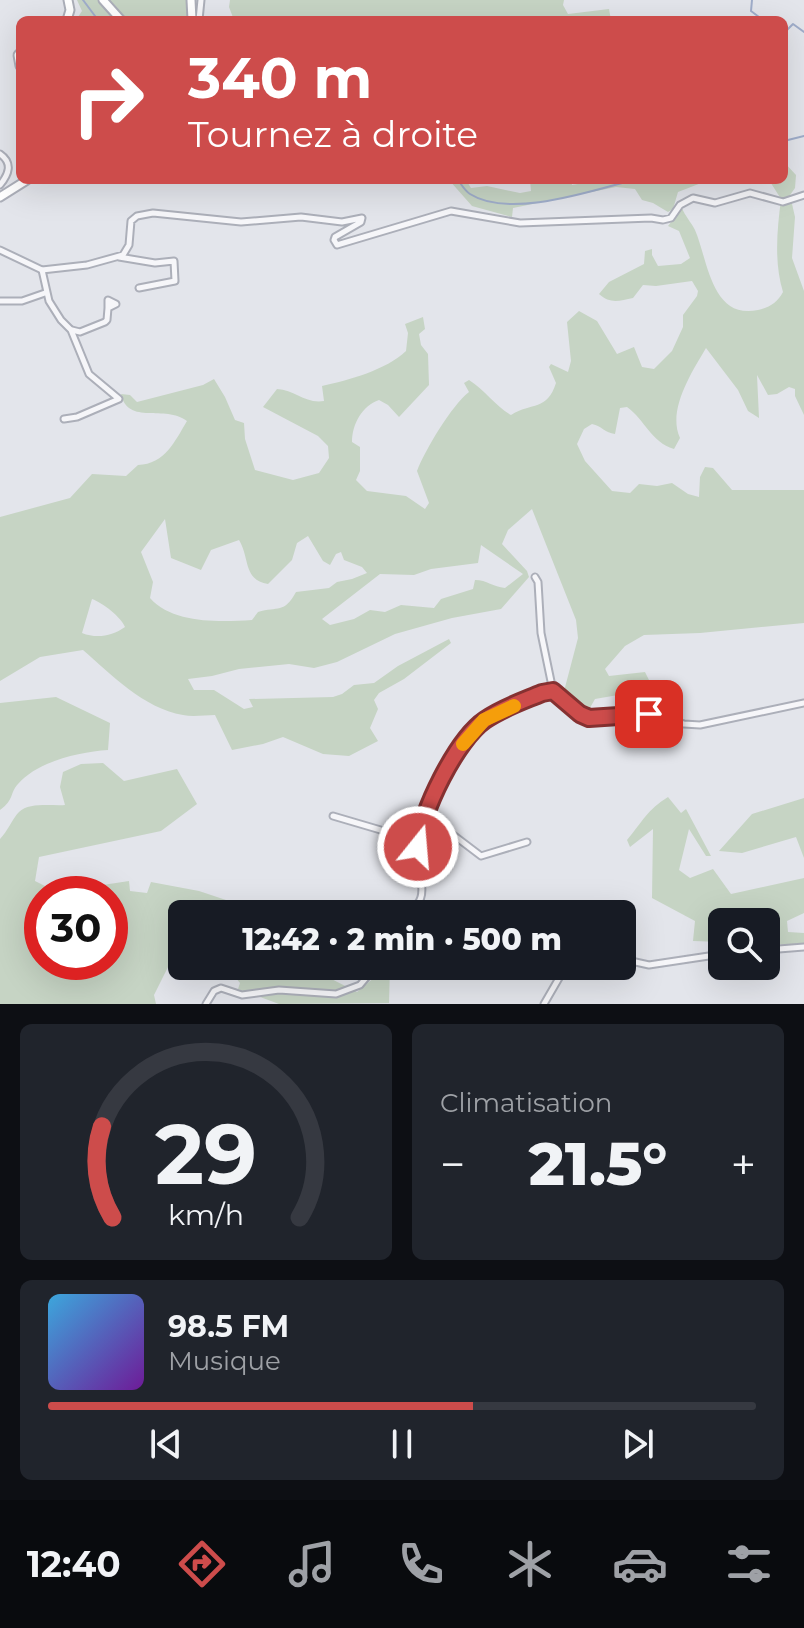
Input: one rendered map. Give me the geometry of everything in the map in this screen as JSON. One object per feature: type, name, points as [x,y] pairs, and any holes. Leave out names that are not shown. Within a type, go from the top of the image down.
[{"type":"street","points":[[103,0],[117,16]]},
{"type":"street","points":[[0,154],[8,162],[9,169],[0,185]]},
{"type":"street","points":[[0,197],[21,184]]},
{"type":"street","points":[[0,250],[42,270],[87,265],[123,255],[129,245],[131,221],[137,216],[153,213],[241,222],[301,217],[342,222],[362,218],[356,226],[335,237],[337,245],[451,211],[520,223],[663,220],[671,218],[680,205],[693,198],[715,203],[750,193],[783,202],[804,195]]},
{"type":"street","points":[[118,256],[155,263],[174,261],[175,281],[139,288]]},
{"type":"street","points":[[42,270],[45,293],[55,312],[71,330],[89,374],[119,399],[77,417],[64,419]]},
{"type":"street","points":[[0,301],[22,301],[45,293]]},
{"type":"street","points":[[71,330],[80,332],[105,322],[108,308]]},
{"type":"street","points":[[535,577],[538,582],[541,633],[553,691],[580,714],[589,718],[641,714],[693,725],[804,703]]},
{"type":"street","points":[[419,900],[418,841],[455,754],[476,727],[507,709],[553,691]]},
{"type":"street","points":[[427,815],[481,856],[527,842]]},
{"type":"street","points":[[333,816],[418,841]]},
{"type":"street","points":[[406,838],[417,856]]},
{"type":"street","points":[[780,949],[804,947]]},
{"type":"street","points":[[636,962],[649,965],[708,956]]},
{"type":"street","points":[[206,1004],[214,991],[221,988],[242,995],[279,990],[336,994],[360,985],[364,980]]},
{"type":"street","points":[[544,1004],[558,980]]},
{"type":"green space","points":[[77,0],[99,0],[113,16],[79,16],[82,11]]},
{"type":"green space","points":[[107,0],[190,0],[189,16],[123,16]]},
{"type":"green space","points":[[230,0],[564,0],[568,14],[609,9],[610,16],[232,16]]},
{"type":"green space","points":[[788,166],[796,175],[795,188],[790,195],[795,217],[792,258],[804,291],[804,415],[795,389],[789,387],[768,395],[757,375],[759,418],[748,411],[738,390],[706,348],[679,404],[677,427],[680,438],[674,449],[659,441],[627,407],[620,408],[615,434],[592,424],[584,429],[577,444],[585,461],[612,491],[630,493],[639,484],[657,486],[672,483],[688,494],[699,497],[700,477],[705,467],[713,468],[732,490],[804,490],[804,623],[644,635],[625,646],[605,669],[609,676],[645,672],[651,684],[624,687],[632,712],[625,711],[618,695],[595,699],[587,713],[563,695],[578,638],[576,620],[532,509],[508,530],[502,544],[529,577],[501,609],[452,618],[395,634],[337,662],[314,668],[289,664],[188,679],[194,690],[214,690],[244,709],[253,707],[249,699],[333,697],[354,685],[374,683],[398,666],[449,639],[451,643],[404,679],[379,693],[374,700],[378,709],[370,728],[378,741],[349,756],[323,754],[283,737],[232,750],[215,715],[183,715],[155,705],[129,689],[83,650],[40,657],[0,681],[0,517],[70,498],[92,474],[126,476],[138,465],[162,456],[187,421],[178,416],[131,409],[121,394],[130,395],[137,402],[203,385],[214,379],[235,420],[244,423],[245,439],[255,470],[293,480],[319,473],[329,458],[328,446],[318,436],[263,407],[277,389],[311,401],[324,401],[322,386],[378,369],[398,358],[406,351],[408,333],[405,324],[423,317],[425,329],[419,334],[421,345],[428,354],[429,385],[399,417],[379,400],[368,407],[356,422],[352,442],[360,447],[360,471],[356,480],[367,491],[406,496],[425,509],[429,503],[417,471],[440,428],[469,392],[464,383],[469,380],[511,415],[543,402],[556,383],[549,367],[551,364],[568,372],[571,361],[567,322],[579,311],[597,321],[617,354],[634,347],[642,367],[654,369],[672,351],[683,327],[683,315],[697,296],[698,291],[692,281],[643,285],[633,298],[619,301],[599,294],[609,282],[644,264],[645,251],[652,249],[658,266],[681,264],[690,258],[679,231],[668,226],[682,208],[695,230],[714,285],[730,306],[742,311],[758,310],[776,302],[783,292],[777,258],[781,199],[772,184],[788,184]],"holes":[[[165,519],[171,558],[201,570],[211,550],[239,540],[254,578],[268,584],[292,560],[297,543],[308,536],[323,561],[330,565],[336,554],[341,552],[344,560],[362,567],[367,573],[337,582],[329,588],[296,592],[288,604],[258,612],[252,620],[198,620],[171,613],[150,598],[153,582],[141,552]],[[481,545],[523,574],[505,588],[475,580],[473,589],[441,599],[434,608],[401,605],[385,612],[370,610],[354,619],[330,625],[322,619],[380,574],[414,575],[431,569],[478,563]],[[92,599],[111,611],[125,627],[104,636],[82,633]]]},
{"type":"green space","points":[[453,184],[468,184],[471,188],[487,186],[520,193],[531,191],[530,184],[699,184],[678,192],[673,209],[668,212],[642,200],[635,189],[616,187],[513,208],[512,217],[472,206]]},
{"type":"green space","points":[[56,697],[110,723],[108,750],[72,756],[37,769],[18,784],[8,803],[0,810],[0,703]]},
{"type":"green space","points":[[103,763],[124,781],[177,769],[197,804],[161,831],[39,857],[36,876],[24,876],[24,980],[128,980],[128,881],[130,891],[147,893],[151,882],[199,891],[226,900],[168,900],[168,967],[154,995],[156,1004],[0,1004],[0,839],[23,809],[65,805],[60,787],[63,772],[81,764]]},
{"type":"green space","points":[[668,797],[681,813],[686,809],[711,856],[706,856],[689,829],[679,870],[690,878],[713,869],[731,894],[804,878],[804,913],[787,921],[788,932],[804,933],[804,945],[780,944],[780,908],[708,908],[708,942],[693,941],[695,921],[652,898],[653,829],[630,847],[627,840]]},
{"type":"green space","points":[[804,798],[804,858],[796,837],[742,853],[719,851],[752,814]]},
{"type":"green space","points":[[238,980],[333,980],[357,992],[371,980],[390,980],[389,1003],[279,1004],[238,989]]},
{"type":"waterway","points":[[83,0],[95,16]]},
{"type":"waterway","points":[[752,0],[751,11],[758,16]]},
{"type":"waterway","points":[[788,29],[793,24],[804,32]]},
{"type":"waterway","points":[[788,140],[804,136]]},
{"type":"waterway","points":[[461,184],[470,194],[486,201],[506,204],[573,196],[618,184]]},
{"type":"slow traffic","points":[[463,744],[484,720],[514,706]]},
{"type":"route","points":[[418,847],[423,823],[444,774],[455,754],[484,720],[542,693],[553,691],[589,718],[649,714]]}]
